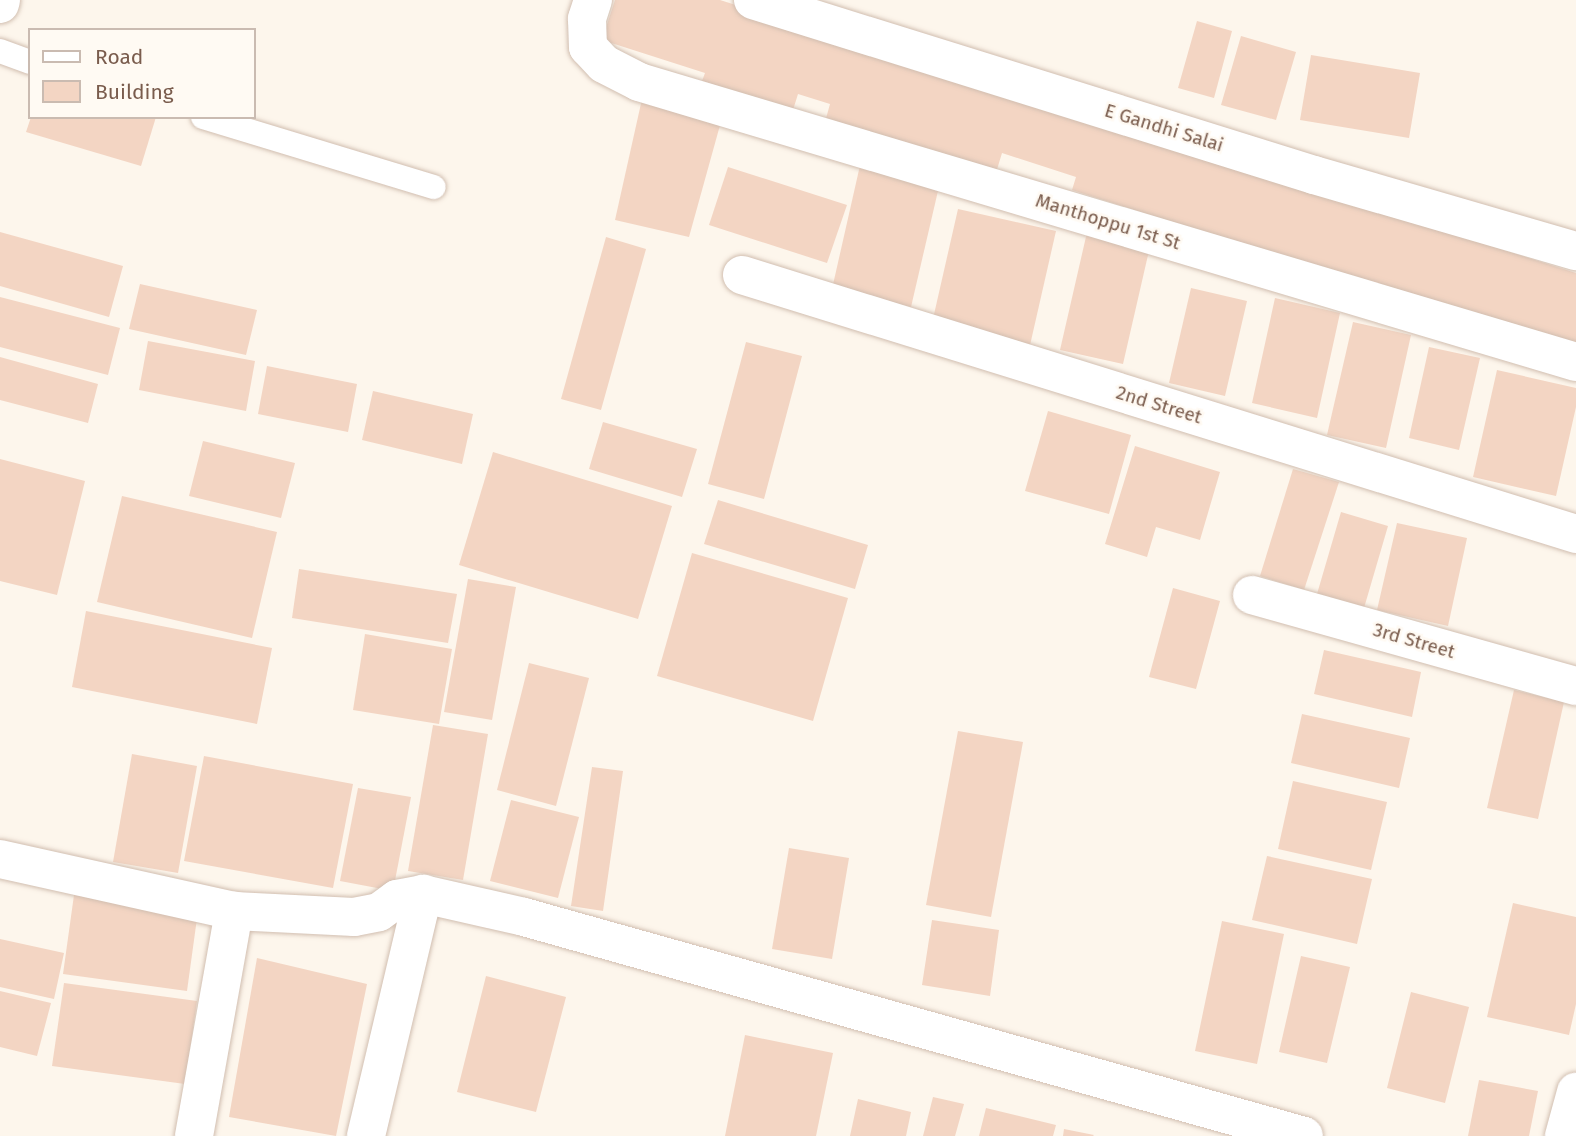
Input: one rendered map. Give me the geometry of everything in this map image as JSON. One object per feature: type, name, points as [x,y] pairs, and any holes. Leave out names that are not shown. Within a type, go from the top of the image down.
[{"type":"street","name":"Manthoppu 1st St","points":[[593,0],[587,19],[588,47],[604,64],[639,82],[1576,362]]},
{"type":"street","name":"E Gandhi Salai","points":[[753,0],[1314,175],[1576,251]]},
{"type":"street","name":"2nd Street","points":[[742,275],[1576,534]]},
{"type":"street","name":"3rd Street","points":[[1252,595],[1576,686]]},
{"type":"street","points":[[0,859],[233,911],[354,917],[379,912],[397,899],[423,894],[524,917],[1304,1136]]},
{"type":"street","points":[[366,1136],[423,894]]},
{"type":"street","points":[[194,1136],[233,911]]},
{"type":"street","points":[[1564,1136],[1576,1092]]},
{"type":"lane","points":[[0,51],[28,61]]},
{"type":"lane","points":[[210,119],[434,187]]},
{"type":"building","points":[[615,0],[720,0],[1576,273],[1576,351],[1072,190],[1076,177],[1002,153],[995,176],[825,122],[830,104],[798,94],[793,110],[702,81],[705,73],[602,40]]},
{"type":"building","points":[[1197,21],[1232,31],[1214,98],[1178,88]]},
{"type":"building","points":[[1241,36],[1296,52],[1276,120],[1221,105]]},
{"type":"building","points":[[1311,55],[1420,73],[1409,138],[1300,120]]},
{"type":"building","points":[[642,99],[722,118],[689,237],[615,220]]},
{"type":"building","points":[[30,119],[155,119],[141,166],[26,132]]},
{"type":"building","points":[[861,161],[941,178],[911,307],[832,289]]},
{"type":"building","points":[[728,167],[847,205],[827,263],[709,225]]},
{"type":"building","points":[[958,209],[1056,231],[1028,354],[930,332]]},
{"type":"building","points":[[1088,228],[1151,242],[1123,364],[1060,350]]},
{"type":"building","points":[[0,232],[123,266],[109,317],[0,286]]},
{"type":"building","points":[[606,237],[646,249],[601,410],[561,399]]},
{"type":"building","points":[[140,284],[257,310],[246,355],[129,329]]},
{"type":"building","points":[[1191,288],[1247,301],[1225,396],[1169,383]]},
{"type":"building","points":[[0,297],[120,328],[108,375],[0,347]]},
{"type":"building","points":[[1275,298],[1340,313],[1317,418],[1252,403]]},
{"type":"building","points":[[1353,322],[1411,335],[1386,448],[1327,435]]},
{"type":"building","points":[[148,341],[255,361],[246,411],[139,390]]},
{"type":"building","points":[[746,342],[802,356],[764,499],[708,484]]},
{"type":"building","points":[[1429,347],[1480,358],[1459,450],[1409,438]]},
{"type":"building","points":[[0,357],[98,384],[88,423],[0,400]]},
{"type":"building","points":[[267,366],[357,384],[348,432],[258,414]]},
{"type":"building","points":[[1497,370],[1576,388],[1576,407],[1556,496],[1473,477]]},
{"type":"building","points":[[373,391],[473,414],[462,464],[362,440]]},
{"type":"building","points":[[1048,411],[1131,435],[1109,514],[1025,491]]},
{"type":"building","points":[[603,422],[697,449],[682,497],[589,469]]},
{"type":"building","points":[[203,441],[295,463],[281,518],[189,496]]},
{"type":"building","points":[[1135,446],[1220,472],[1200,540],[1156,527],[1147,557],[1105,544]]},
{"type":"building","points":[[493,452],[672,506],[638,619],[459,565]]},
{"type":"building","points":[[0,459],[85,481],[57,595],[0,581]]},
{"type":"building","points":[[1293,469],[1339,482],[1304,590],[1260,576]]},
{"type":"building","points":[[122,496],[277,532],[252,638],[97,602]]},
{"type":"building","points":[[718,500],[868,545],[855,589],[704,544]]},
{"type":"building","points":[[1341,512],[1388,526],[1364,608],[1317,594]]},
{"type":"building","points":[[1397,523],[1467,538],[1448,626],[1377,610]]},
{"type":"building","points":[[692,553],[848,598],[813,721],[657,676]]},
{"type":"building","points":[[299,569],[457,594],[448,643],[292,618]]},
{"type":"building","points":[[468,579],[516,587],[492,720],[444,712]]},
{"type":"building","points":[[1173,588],[1220,601],[1196,689],[1149,677]]},
{"type":"building","points":[[86,611],[272,648],[257,724],[72,687]]},
{"type":"building","points":[[365,634],[452,649],[439,724],[353,710]]},
{"type":"building","points":[[1324,650],[1421,672],[1412,717],[1314,694]]},
{"type":"building","points":[[529,663],[589,678],[556,806],[497,790]]},
{"type":"building","points":[[1514,690],[1564,702],[1538,819],[1487,808]]},
{"type":"building","points":[[1302,714],[1410,738],[1399,788],[1291,763]]},
{"type":"building","points":[[433,725],[488,734],[463,880],[408,871]]},
{"type":"building","points":[[958,731],[1023,742],[991,917],[926,905]]},
{"type":"building","points":[[132,754],[197,766],[178,873],[113,862]]},
{"type":"building","points":[[204,756],[353,784],[333,888],[184,861]]},
{"type":"building","points":[[592,767],[623,771],[603,911],[571,906]]},
{"type":"building","points":[[1293,781],[1387,802],[1371,870],[1278,849]]},
{"type":"building","points":[[358,788],[411,797],[393,891],[340,881]]},
{"type":"building","points":[[511,800],[579,817],[558,898],[490,881]]},
{"type":"building","points":[[789,848],[849,858],[832,959],[772,949]]},
{"type":"building","points":[[1267,856],[1372,879],[1357,944],[1252,920]]},
{"type":"building","points":[[74,895],[198,911],[187,991],[63,974]]},
{"type":"building","points":[[1513,903],[1576,917],[1576,1004],[1569,1035],[1487,1017]]},
{"type":"building","points":[[932,920],[999,930],[990,996],[922,985]]},
{"type":"building","points":[[1222,921],[1284,934],[1257,1064],[1195,1051]]},
{"type":"building","points":[[0,939],[64,953],[54,999],[0,987]]},
{"type":"building","points":[[1301,956],[1350,967],[1327,1063],[1279,1052]]},
{"type":"building","points":[[257,958],[367,984],[336,1136],[229,1117]]},
{"type":"building","points":[[486,976],[566,997],[536,1112],[457,1092]]},
{"type":"building","points":[[64,983],[197,1001],[185,1084],[52,1066]]},
{"type":"building","points":[[0,991],[51,1003],[37,1056],[0,1047]]},
{"type":"building","points":[[1411,992],[1469,1007],[1445,1103],[1387,1088]]},
{"type":"building","points":[[745,1035],[833,1053],[816,1136],[725,1136]]},
{"type":"building","points":[[1479,1080],[1538,1091],[1529,1136],[1468,1136]]},
{"type":"building","points":[[933,1097],[964,1104],[955,1136],[923,1136]]},
{"type":"building","points":[[858,1099],[911,1112],[906,1136],[850,1136]]},
{"type":"building","points":[[986,1108],[1056,1125],[1053,1136],[979,1136]]},
{"type":"building","points":[[1064,1129],[1094,1135],[1063,1136]]}]
